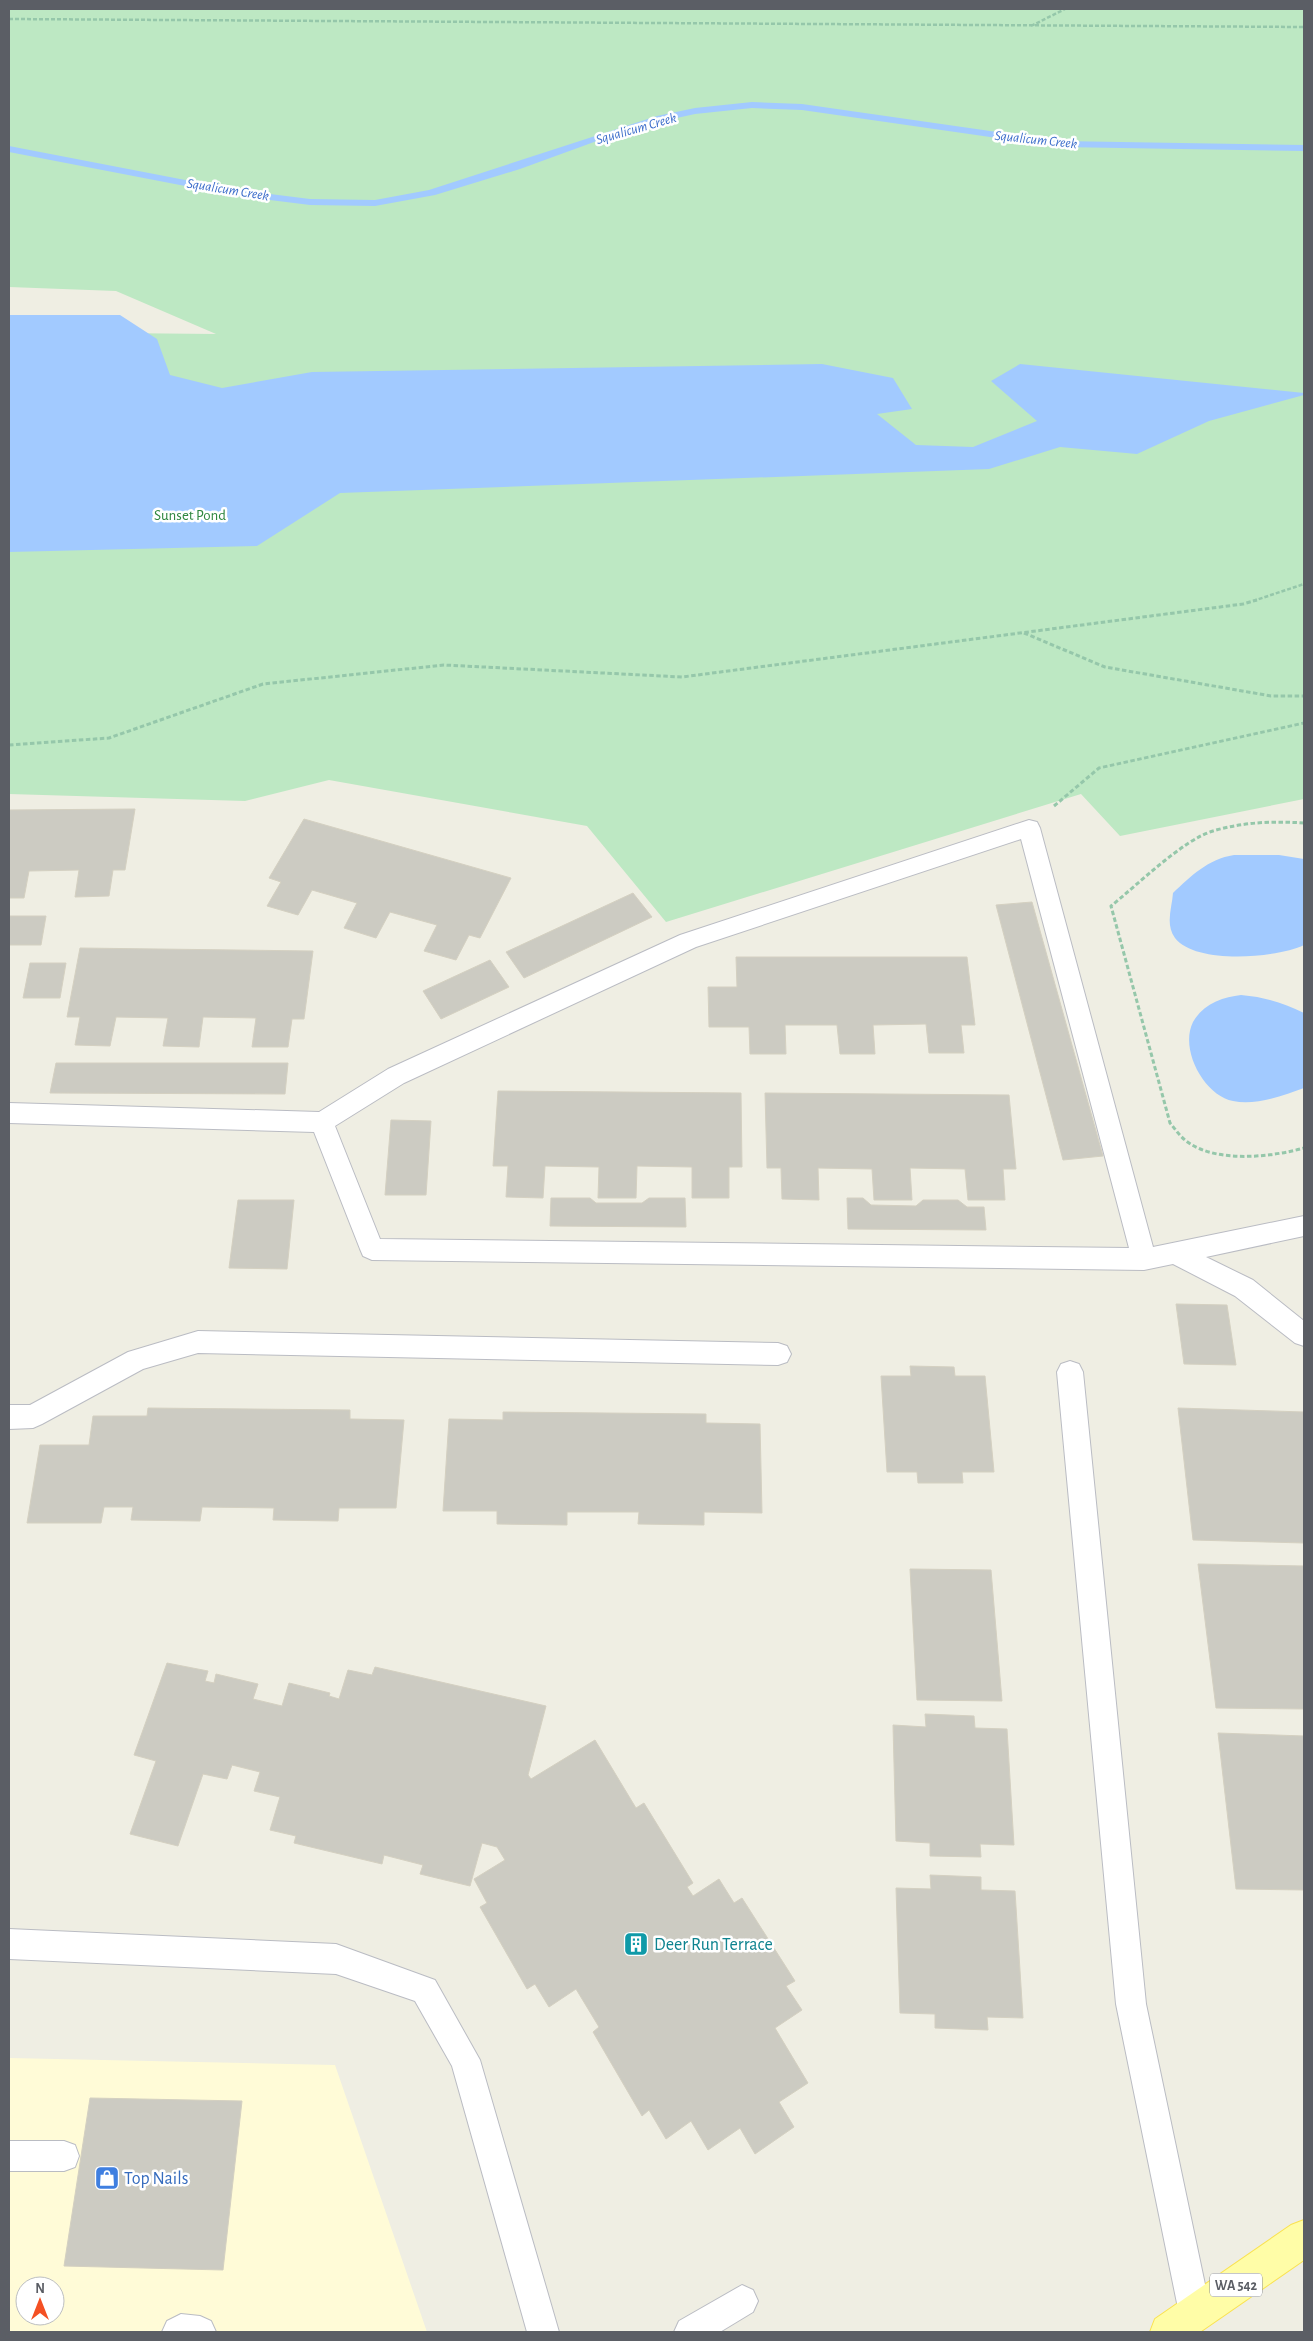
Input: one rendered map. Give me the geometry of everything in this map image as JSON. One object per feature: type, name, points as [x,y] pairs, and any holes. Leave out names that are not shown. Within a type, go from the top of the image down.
[{"type":"main road","name":"WA 542","points":[[1182,2323],[1304,2238]]},
{"type":"lane","points":[[9,1113],[322,1122],[396,1076],[688,941],[1029,828],[1144,1259]]},
{"type":"lane","points":[[322,1122],[372,1249],[1144,1259],[1304,1226]]},
{"type":"lane","points":[[1173,1252],[1244,1288],[1304,1335]]},
{"type":"lane","points":[[9,1417],[33,1416],[136,1360],[198,1342],[778,1354]]},
{"type":"lane","points":[[1070,1372],[1131,2004],[1182,2323]]},
{"type":"lane","points":[[9,1944],[336,1959],[425,1990],[465,2060],[543,2332]]},
{"type":"lane","points":[[9,2156],[64,2156]]},
{"type":"lane","points":[[690,2332],[742,2301]]},
{"type":"lane","points":[[178,2332],[181,2330],[200,2332]]},
{"type":"path","points":[[1030,26],[1065,9]]},
{"type":"path","points":[[9,19],[1304,27]]},
{"type":"path","points":[[9,744],[109,738],[263,684],[444,665],[682,677],[1243,604],[1304,584]]},
{"type":"path","points":[[1023,632],[1104,666],[1270,696],[1304,696]]},
{"type":"path","points":[[1029,828],[1099,768],[1304,723]]},
{"type":"path","points":[[1304,823],[1264,821],[1211,831],[1180,849],[1111,906],[1170,1123],[1191,1145],[1221,1154],[1256,1157],[1304,1148]]},
{"type":"shaded area","points":[[9,2058],[335,2065],[427,2332],[9,2332]]},
{"type":"green space","points":[[9,9],[1304,9],[1304,799],[1120,836],[1081,794],[666,922],[587,826],[329,780],[245,801],[9,794],[9,332],[216,334],[116,291],[9,287]]},
{"type":"water","name":"Sunset Pond","points":[[9,315],[120,315],[157,339],[170,375],[222,388],[312,372],[822,364],[893,378],[912,409],[877,414],[916,445],[973,447],[1037,421],[991,381],[1020,364],[1304,393],[1304,395],[1209,421],[1137,454],[1060,447],[989,469],[340,493],[257,546],[9,552]]},
{"type":"water","points":[[1234,855],[1279,855],[1304,859],[1304,945],[1292,950],[1257,956],[1218,956],[1185,947],[1175,938],[1170,927],[1173,893],[1208,864]]},
{"type":"water","points":[[1241,995],[1274,1001],[1304,1013],[1304,1088],[1270,1099],[1242,1102],[1223,1097],[1204,1081],[1192,1058],[1189,1045],[1193,1022],[1202,1010],[1214,1002]]},
{"type":"building","points":[[135,809],[125,870],[113,870],[109,896],[75,897],[79,870],[29,871],[24,898],[9,898],[9,810]]},
{"type":"building","points":[[304,819],[511,878],[480,938],[469,935],[456,960],[424,951],[437,925],[390,912],[376,938],[344,928],[357,903],[312,890],[298,915],[267,906],[281,882],[269,878]]},
{"type":"building","points":[[633,893],[652,917],[524,978],[506,952]]},
{"type":"building","points":[[1032,902],[1103,1156],[1063,1160],[996,905]]},
{"type":"building","points":[[9,916],[46,916],[41,945],[9,945]]},
{"type":"building","points":[[80,948],[313,951],[304,1019],[292,1019],[288,1047],[252,1047],[256,1018],[203,1017],[199,1047],[163,1046],[168,1018],[116,1017],[110,1046],[75,1045],[80,1017],[67,1017]]},
{"type":"building","points":[[736,957],[967,957],[975,1025],[961,1025],[964,1053],[929,1053],[926,1024],[873,1025],[875,1054],[840,1054],[837,1025],[785,1025],[786,1054],[750,1054],[749,1027],[709,1027],[708,987],[737,987]]},
{"type":"building","points":[[490,960],[509,987],[441,1019],[423,991]]},
{"type":"building","points":[[30,963],[66,963],[60,998],[23,998]]},
{"type":"building","points":[[56,1063],[288,1063],[285,1094],[50,1093]]},
{"type":"building","points":[[498,1091],[741,1093],[742,1167],[729,1167],[729,1198],[692,1198],[692,1167],[637,1166],[636,1198],[598,1198],[599,1167],[545,1166],[543,1198],[506,1197],[508,1166],[493,1166]]},
{"type":"building","points":[[765,1093],[1009,1095],[1016,1169],[1003,1169],[1005,1200],[968,1200],[965,1169],[910,1168],[912,1200],[874,1200],[872,1169],[818,1168],[819,1200],[782,1199],[781,1168],[767,1168]]},
{"type":"building","points":[[391,1120],[431,1121],[426,1195],[385,1195]]},
{"type":"building","points":[[551,1198],[590,1198],[596,1203],[642,1203],[649,1198],[685,1198],[686,1227],[550,1226]]},
{"type":"building","points":[[847,1198],[863,1198],[871,1205],[916,1206],[923,1200],[958,1200],[967,1207],[984,1207],[986,1230],[848,1229]]},
{"type":"building","points":[[238,1200],[294,1200],[287,1269],[229,1268]]},
{"type":"building","points":[[1176,1304],[1227,1305],[1236,1365],[1184,1364]]},
{"type":"building","points":[[910,1366],[954,1367],[955,1376],[985,1376],[994,1472],[962,1472],[963,1483],[918,1483],[917,1472],[887,1472],[881,1376],[911,1376]]},
{"type":"building","points":[[148,1408],[350,1410],[350,1419],[404,1420],[396,1508],[339,1508],[338,1521],[273,1520],[274,1508],[202,1507],[200,1521],[131,1520],[133,1507],[104,1507],[101,1523],[27,1523],[40,1445],[89,1445],[93,1416],[147,1416]]},
{"type":"building","points":[[1178,1408],[1304,1412],[1304,1543],[1193,1540]]},
{"type":"building","points":[[503,1412],[706,1414],[706,1423],[760,1424],[762,1513],[704,1512],[704,1525],[638,1524],[639,1512],[567,1512],[567,1525],[497,1524],[497,1511],[443,1511],[449,1419],[503,1420]]},
{"type":"building","points":[[1198,1564],[1304,1566],[1304,1709],[1216,1708]]},
{"type":"building","points":[[910,1569],[991,1570],[1002,1701],[917,1700]]},
{"type":"building","name":"Deer Run Terrace","points":[[167,1663],[208,1671],[205,1681],[214,1683],[216,1674],[258,1684],[253,1699],[282,1706],[289,1683],[330,1693],[329,1696],[339,1699],[348,1670],[372,1675],[375,1667],[546,1706],[528,1775],[531,1779],[595,1740],[636,1808],[644,1803],[693,1883],[687,1887],[693,1896],[719,1879],[734,1903],[742,1898],[795,1981],[786,1986],[802,2010],[775,2028],[808,2083],[779,2102],[794,2127],[755,2154],[740,2128],[708,2150],[691,2121],[666,2139],[649,2110],[642,2116],[593,2032],[599,2027],[576,1989],[549,2007],[535,1984],[527,1989],[480,1907],[487,1903],[474,1879],[505,1860],[497,1847],[482,1843],[470,1886],[420,1874],[423,1865],[384,1855],[382,1864],[294,1843],[296,1836],[270,1830],[280,1797],[254,1791],[260,1772],[232,1765],[227,1779],[203,1774],[178,1846],[130,1834],[156,1761],[134,1755]]},
{"type":"building","points":[[925,1714],[974,1716],[975,1728],[1007,1729],[1014,1845],[980,1844],[981,1857],[930,1856],[930,1843],[896,1841],[893,1725],[926,1727]]},
{"type":"building","points":[[1218,1733],[1304,1736],[1304,1890],[1236,1889]]},
{"type":"building","points":[[930,1875],[981,1877],[981,1890],[1015,1891],[1023,2018],[987,2017],[988,2030],[935,2028],[935,2014],[900,2013],[896,1888],[931,1889]]},
{"type":"building","points":[[90,2098],[242,2101],[223,2270],[64,2266]]},
{"type":"waterway","name":"Squalicum Creek","points":[[9,149],[237,193],[310,202],[375,203],[431,193],[516,167],[601,136],[661,118],[695,111],[752,105],[802,107],[1060,144],[1304,148]]},
{"type":"place","name":"Deer Run Terrace","points":[[636,1944]]},
{"type":"place","name":"Top Nails","points":[[107,2178]]}]
